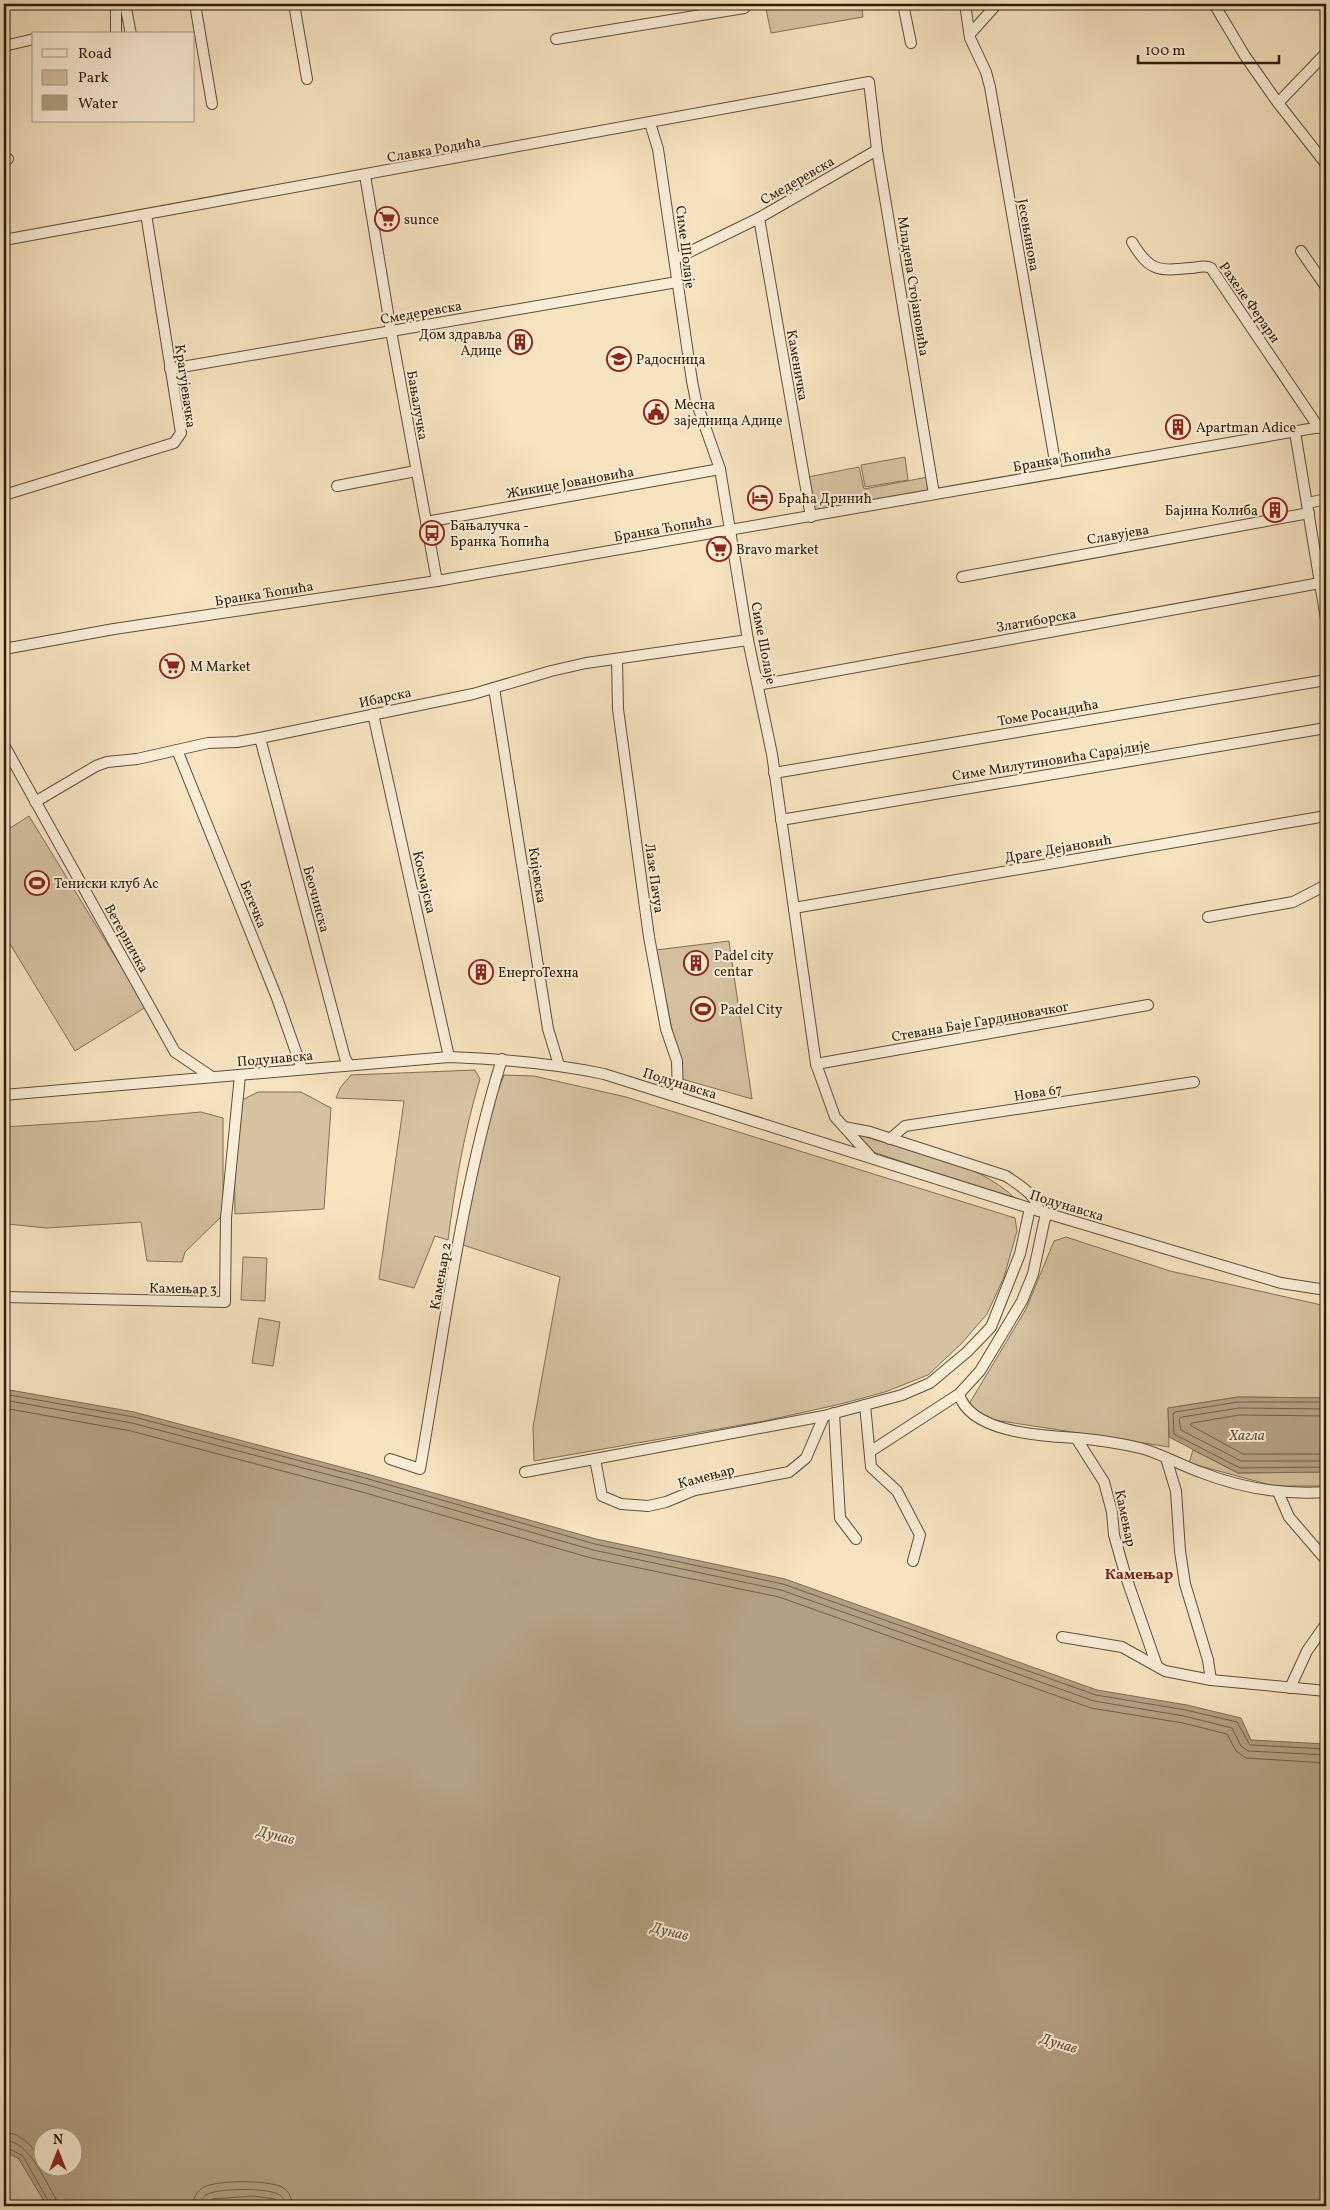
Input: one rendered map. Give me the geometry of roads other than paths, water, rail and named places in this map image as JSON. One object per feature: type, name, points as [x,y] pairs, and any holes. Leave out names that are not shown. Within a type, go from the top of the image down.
[{"type":"street","points":[[116,4],[116,32]]},
{"type":"street","points":[[125,4],[131,32]]},
{"type":"street","points":[[195,4],[212,104]]},
{"type":"street","points":[[294,4],[307,80]]},
{"type":"street","points":[[556,39],[744,8],[749,4]]},
{"type":"street","points":[[903,4],[911,42]]},
{"type":"street","name":"Јесењинова","points":[[965,4],[970,34],[990,87],[1057,473]]},
{"type":"street","points":[[970,34],[997,4]]},
{"type":"street","points":[[1214,4],[1245,56],[1278,103],[1326,164]]},
{"type":"street","points":[[1220,13],[1226,4]]},
{"type":"street","points":[[4,46],[32,39]]},
{"type":"street","points":[[1278,103],[1326,53]]},
{"type":"street","name":"Славка Родића","points":[[4,240],[868,82]]},
{"type":"street","name":"Младена Стојановића","points":[[868,82],[877,150],[934,494]]},
{"type":"street","name":"Симе Шолаје","points":[[650,123],[658,149],[675,259],[676,282],[696,402],[720,469],[748,640],[774,772],[816,1064],[835,1117],[871,1157]]},
{"type":"street","name":"Смедеревска","points":[[675,259],[759,218],[877,150]]},
{"type":"street","name":"Бањалучка","points":[[365,175],[391,331],[437,581]]},
{"type":"street","name":"Крагујевачка","points":[[4,495],[174,443],[182,433],[146,214]]},
{"type":"street","name":"Каменичка","points":[[759,218],[811,517]]},
{"type":"street","name":"Рахеле Ферари","points":[[1132,242],[1149,266],[1192,268],[1206,265],[1211,268],[1323,427]]},
{"type":"street","points":[[1301,250],[1326,287]]},
{"type":"street","name":"Смедеревска","points":[[170,369],[676,282]]},
{"type":"street","name":"Бранка Ћопића","points":[[4,648],[114,629],[437,581],[1323,427]]},
{"type":"street","points":[[1295,432],[1326,619]]},
{"type":"street","name":"Жикице Јовановића","points":[[426,522],[720,469]]},
{"type":"street","points":[[338,486],[416,471]]},
{"type":"street","name":"Славујева","points":[[962,577],[1308,508],[1326,499]]},
{"type":"street","name":"Златиборска","points":[[758,685],[1320,583]]},
{"type":"street","name":"Ибарска","points":[[35,802],[96,766],[208,743],[237,742],[260,738],[494,688],[551,671],[748,640]]},
{"type":"street","name":"Лазе Пачуа","points":[[617,660],[618,709],[648,937],[666,1029],[677,1061],[678,1097]]},
{"type":"street","name":"Томе Росандића","points":[[774,772],[1326,680]]},
{"type":"street","name":"Кијевска","points":[[494,688],[548,1029],[559,1065]]},
{"type":"street","name":"Космајска","points":[[373,714],[449,1057]]},
{"type":"street","name":"Симе Милутиновића Сарајлије","points":[[781,820],[1326,728]]},
{"type":"street","name":"Беочинска","points":[[260,738],[345,1058],[349,1065]]},
{"type":"street","name":"Ветерничка","points":[[4,745],[175,1052],[214,1077]]},
{"type":"street","name":"Бегечка","points":[[177,750],[277,998],[302,1070]]},
{"type":"street","name":"Драге Дејановић","points":[[794,908],[1326,816]]},
{"type":"street","points":[[1208,917],[1293,902],[1326,885]]},
{"type":"street","name":"Стевана Баје Гардиновачког","points":[[816,1064],[1148,1005]]},
{"type":"street","name":"Подунавска","points":[[4,1095],[449,1057],[502,1059],[559,1065],[604,1074],[1039,1211],[1281,1283],[1326,1290]]},
{"type":"street","name":"Камењар 2","points":[[390,1459],[420,1469],[467,1200],[489,1101],[502,1059]]},
{"type":"street","name":"Камењар 3","points":[[4,1297],[225,1302],[226,1218],[240,1075]]},
{"type":"street","name":"Нова 67","points":[[890,1139],[905,1126],[1194,1082]]},
{"type":"street","points":[[844,1127],[890,1139],[1006,1176],[1024,1189],[1038,1203],[1039,1211],[1033,1274],[1022,1301],[980,1371],[959,1394],[871,1451]]},
{"type":"street","points":[[526,1472],[829,1414],[902,1395],[930,1384],[991,1327],[1039,1211]]},
{"type":"street","points":[[959,1394],[961,1402],[973,1416],[1001,1427],[1050,1438],[1076,1438],[1118,1443],[1143,1449],[1218,1479],[1278,1492],[1326,1492]]},
{"type":"street","points":[[865,1405],[871,1451],[871,1467],[897,1491],[920,1535],[913,1561]]},
{"type":"street","points":[[829,1414],[840,1518],[856,1539]]},
{"type":"street","name":"Камењар","points":[[595,1459],[602,1496],[622,1504],[648,1506],[666,1502],[695,1490],[789,1472],[806,1458],[829,1414]]},
{"type":"street","name":"Камењар","points":[[1076,1438],[1104,1482],[1112,1512],[1114,1535],[1126,1577],[1157,1666]]},
{"type":"street","points":[[1166,1458],[1176,1491],[1180,1551],[1185,1584],[1208,1660],[1211,1680]]},
{"type":"street","points":[[1278,1492],[1289,1517],[1326,1560]]},
{"type":"street","points":[[1290,1688],[1306,1651],[1326,1624]]},
{"type":"street","points":[[1062,1636],[1122,1646],[1165,1671],[1211,1680],[1326,1691]]},
{"type":"water","name":"Дунав","points":[[4,1389],[134,1412],[367,1474],[596,1539],[785,1579],[1097,1690],[1187,1705],[1241,1718],[1251,1740],[1326,1744],[1326,2206],[292,2206],[253,2201],[203,2206],[47,2206],[19,2159],[4,2150]]},
{"type":"water","name":"Хагла","points":[[1238,1397],[1326,1398],[1326,1472],[1238,1473],[1169,1437],[1168,1408]]},
{"type":"place","name":"sunce","points":[[387,219]]},
{"type":"place","name":"Дом здравља Адице","points":[[520,342]]},
{"type":"place","name":"Радосница","points":[[619,359]]},
{"type":"place","name":"Месна заједница Адице","points":[[656,412]]},
{"type":"place","name":"Apartman Adice","points":[[1178,427]]},
{"type":"place","name":"Браћа Дринић","points":[[760,498]]},
{"type":"place","name":"Бајина Колиба","points":[[1275,510]]},
{"type":"place","name":"Бањалучка - Бранка Ћопића","points":[[432,533]]},
{"type":"place","name":"Bravo market","points":[[719,549]]},
{"type":"place","name":"M Market","points":[[172,666]]},
{"type":"place","name":"Тениски клуб Ас","points":[[37,883]]},
{"type":"place","name":"Padel city centar","points":[[696,963]]},
{"type":"place","name":"ЕнергоТехна","points":[[481,972]]},
{"type":"place","name":"Padel City","points":[[703,1009]]},
{"type":"district","name":"Камењар","points":[[1139,1574]]}]
